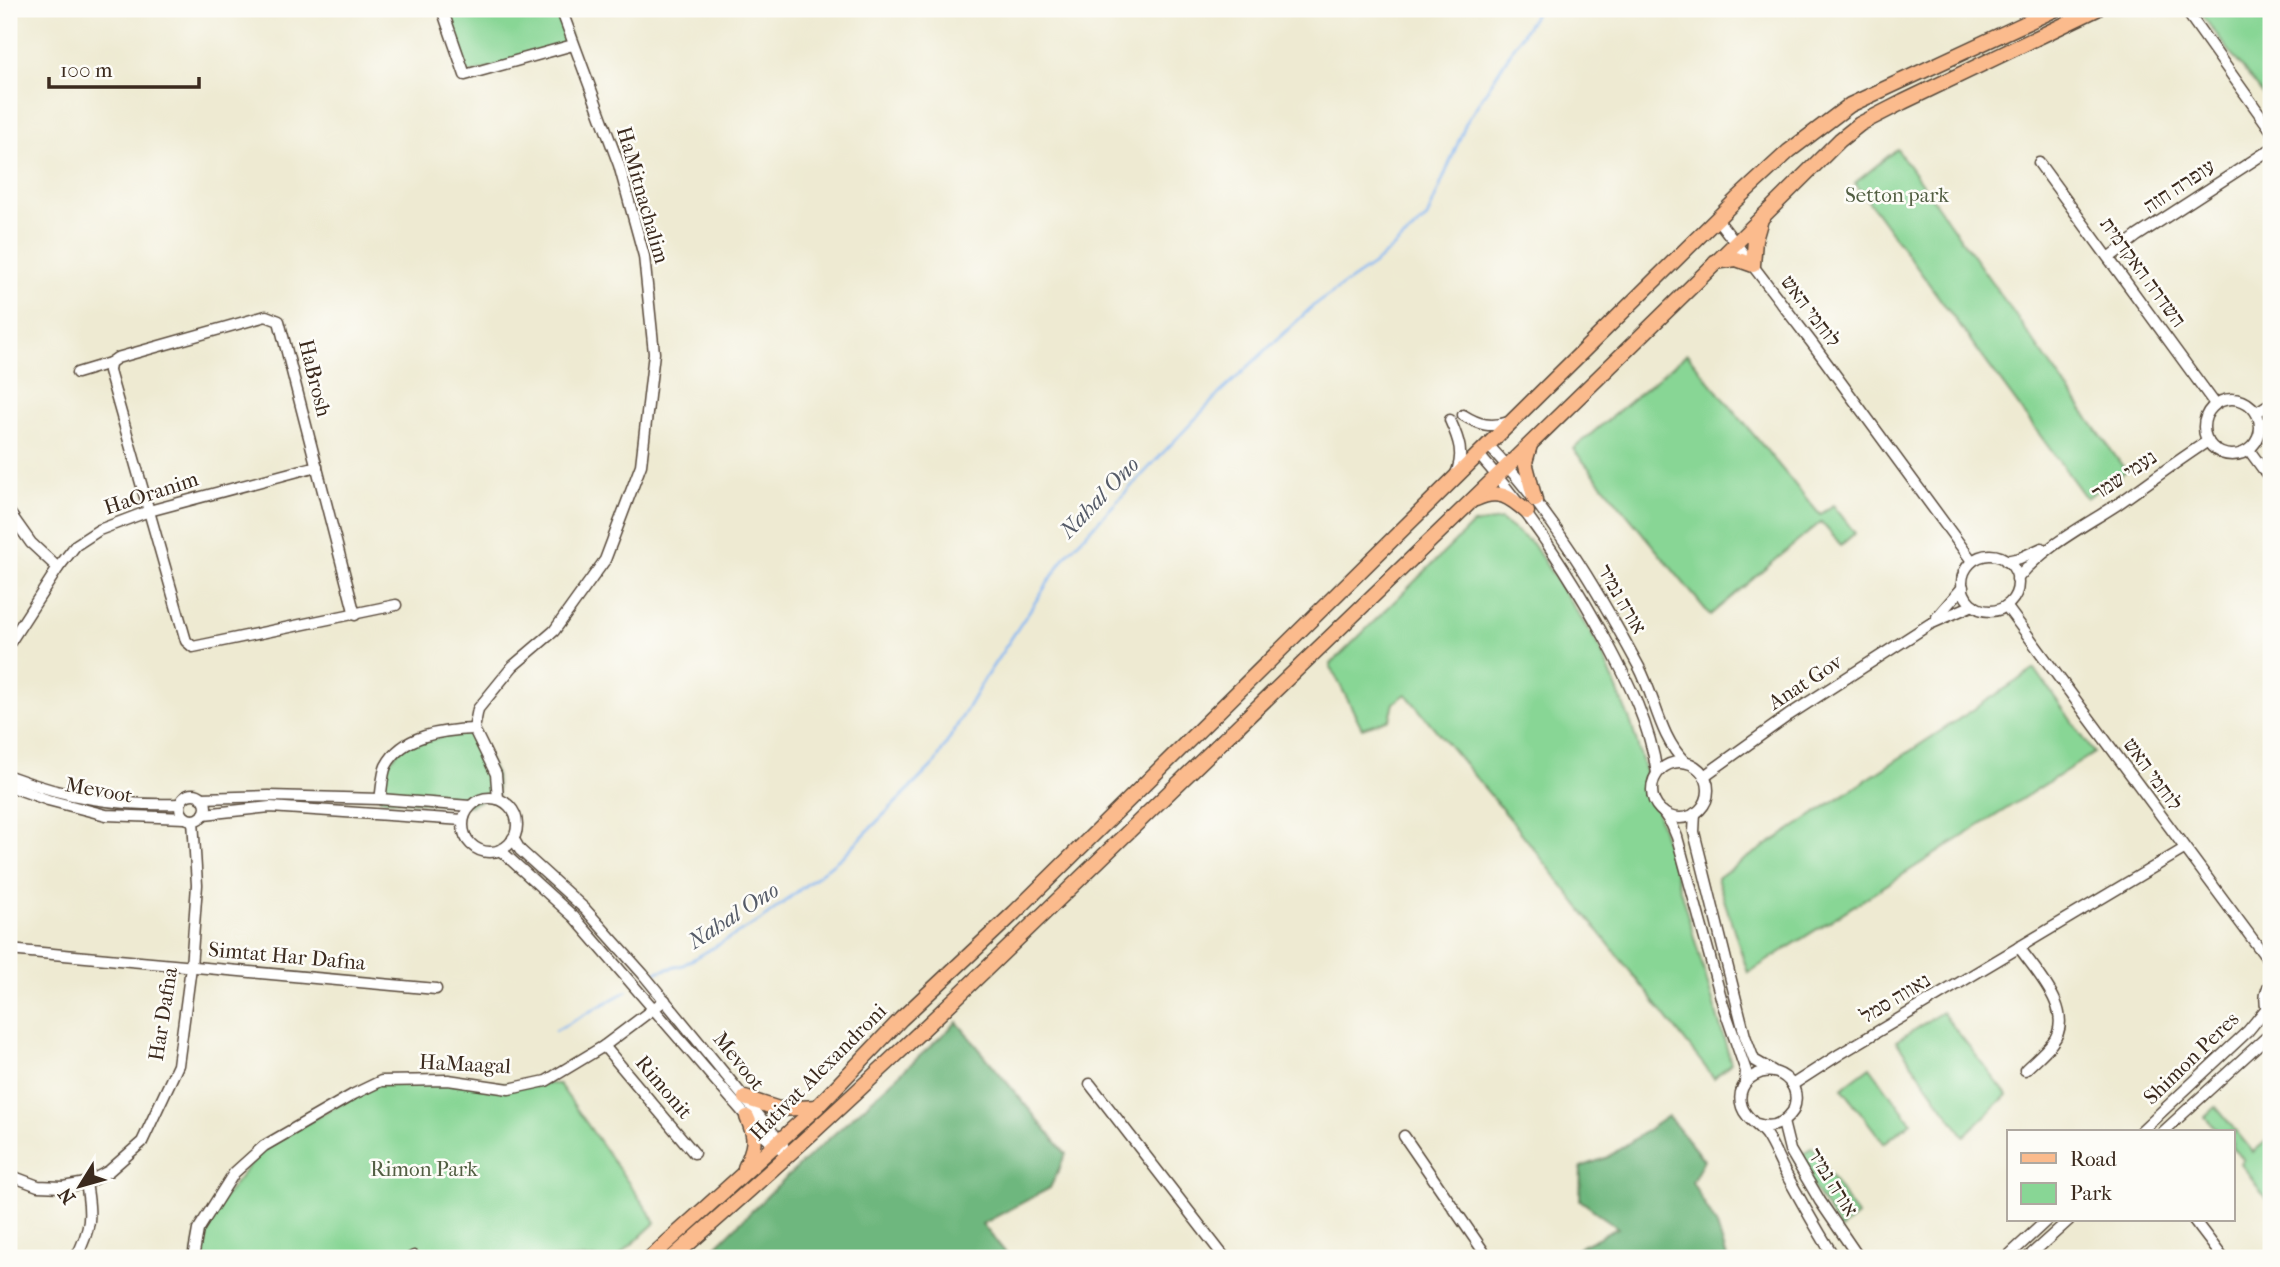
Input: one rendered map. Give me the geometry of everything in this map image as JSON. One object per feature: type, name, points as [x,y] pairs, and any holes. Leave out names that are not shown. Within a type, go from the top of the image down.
[{"type":"main road","name":"Hativat Alexandroni","points":[[650,1258],[817,1107],[901,1019],[1014,913],[1789,151],[1850,105],[2056,9]]},
{"type":"main road","name":"Hativat Alexandroni","points":[[672,1258],[790,1155],[1027,929],[1471,502],[1840,140],[1860,124],[2097,9]]},
{"type":"main road","points":[[1715,262],[1736,259],[1753,265],[1755,240],[1762,217]]},
{"type":"main road","points":[[1531,506],[1525,462],[1532,440]]},
{"type":"main road","points":[[1471,502],[1497,493],[1531,506]]},
{"type":"main road","points":[[745,1098],[779,1109],[817,1107]]},
{"type":"main road","points":[[742,1174],[754,1142],[754,1133],[747,1117]]},
{"type":"street","points":[[442,9],[465,75],[573,46]]},
{"type":"street","name":"HaMitnachalim","points":[[474,729],[478,709],[485,698],[513,666],[554,631],[605,560],[641,465],[654,353],[644,256],[619,165],[561,9]]},
{"type":"street","points":[[2185,9],[2271,130]]},
{"type":"street","name":"עופרה חזה","points":[[2109,258],[2148,229],[2271,149]]},
{"type":"street","name":"השדרה האקדמית","points":[[2039,163],[2215,404]]},
{"type":"street","name":"לוחמי האש","points":[[1717,219],[1972,561]]},
{"type":"street","name":"HaBrosh","points":[[77,373],[110,363],[117,358],[266,316],[279,321],[355,615]]},
{"type":"street","points":[[110,363],[109,371],[186,642],[193,647],[396,605]]},
{"type":"street","points":[[2230,398],[2238,399],[2252,406],[2257,412],[2261,428],[2255,444],[2249,450],[2234,455],[2226,454],[2208,441],[2205,433],[2206,417],[2215,404],[2230,398]]},
{"type":"street","points":[[2257,412],[2271,403]]},
{"type":"street","points":[[1463,415],[1484,426],[1515,420]]},
{"type":"street","points":[[1450,420],[1461,449],[1459,467],[1452,482]]},
{"type":"street","name":"נעמי שמר","points":[[2017,579],[2028,566],[2060,540],[2208,441]]},
{"type":"street","points":[[2249,450],[2271,480]]},
{"type":"street","name":"אורה נמיר","points":[[1484,451],[1577,559],[1608,608],[1644,678],[1675,753],[1685,762]]},
{"type":"street","name":"HaOranim","points":[[9,643],[76,545],[99,530],[149,511],[317,466]]},
{"type":"street","name":"אורה נמיר","points":[[1531,506],[1627,680],[1647,727],[1657,773]]},
{"type":"street","points":[[9,512],[31,543],[58,568]]},
{"type":"street","name":"נעמי שמר","points":[[2006,561],[2020,558],[2060,540]]},
{"type":"street","points":[[1987,555],[2006,561],[2014,570],[2017,579],[2015,596],[2006,606],[1986,611],[1973,605],[1963,587],[1964,573],[1972,561],[1987,555]]},
{"type":"street","name":"Anat Gov","points":[[1930,624],[1949,606],[1963,587]]},
{"type":"street","name":"Anat Gov","points":[[1704,776],[1789,715],[1930,624],[1973,605]]},
{"type":"street","name":"לוחמי האש","points":[[2006,606],[2271,964]]},
{"type":"street","points":[[380,799],[386,767],[403,746],[443,730],[474,729],[496,774],[498,799]]},
{"type":"street","points":[[1663,812],[1676,817],[1695,813],[1701,808],[1707,796],[1704,776],[1692,765],[1685,762],[1669,764],[1657,773],[1652,794],[1677,836],[1723,1004],[1746,1071],[1740,1103],[1746,1116],[1757,1124],[1771,1126],[1789,1117],[1795,1105],[1795,1091],[1781,1074],[1754,1060],[1745,1036],[1694,832],[1695,813]]},
{"type":"street","name":"Mevoot","points":[[9,776],[47,790],[108,803],[180,804]]},
{"type":"street","name":"Mevoot","points":[[9,786],[48,800],[106,815],[189,819]]},
{"type":"street","points":[[463,820],[270,807],[204,814],[189,819],[180,812],[180,804],[189,795],[201,798],[269,796],[380,799],[470,806],[485,798],[498,799],[511,808],[515,815],[516,831],[513,838],[500,850],[492,852],[476,848],[466,836],[463,820],[470,806]]},
{"type":"street","points":[[201,798],[205,806],[204,814]]},
{"type":"street","name":"Har Dafna","points":[[9,1175],[38,1186],[63,1187],[86,1183],[109,1171],[142,1142],[178,1065],[191,967],[197,885],[189,819]]},
{"type":"street","name":"Mevoot","points":[[513,838],[520,850],[585,909],[664,1000],[745,1098],[777,1143]]},
{"type":"street","name":"נאווה סמל","points":[[1792,1085],[2184,849]]},
{"type":"street","name":"Mevoot","points":[[500,850],[574,917],[747,1117],[790,1155]]},
{"type":"street","points":[[2019,947],[2059,1004],[2060,1019],[2054,1041],[2025,1070]]},
{"type":"street","name":"Simtat Har Dafna","points":[[9,950],[436,989]]},
{"type":"street","points":[[2269,1014],[2265,994],[2271,982]]},
{"type":"street","name":"HaMaagal","points":[[193,1258],[198,1230],[234,1173],[264,1146],[354,1094],[381,1082],[448,1080],[509,1089],[546,1081],[604,1046],[664,1000]]},
{"type":"street","name":"Shimon Peres","points":[[2142,1130],[2269,1014]]},
{"type":"street","name":"Shimon Peres","points":[[2165,1130],[2271,1033]]},
{"type":"street","name":"Rimonit","points":[[604,1046],[694,1153]]},
{"type":"street","points":[[1745,1082],[1757,1073],[1773,1071]]},
{"type":"street","points":[[1090,1084],[1225,1258]]},
{"type":"street","name":"אורה נמיר","points":[[1783,1122],[1790,1150],[1820,1201],[1859,1258]]},
{"type":"street","name":"אורה נמיר","points":[[1757,1124],[1835,1258]]},
{"type":"street","points":[[1404,1136],[1488,1258]]},
{"type":"street","points":[[76,1258],[89,1233],[90,1207],[86,1183]]},
{"type":"street","points":[[2006,1258],[2045,1222]]},
{"type":"street","points":[[2027,1258],[2067,1222]]},
{"type":"street","points":[[2196,1222],[2223,1258]]},
{"type":"green space","points":[[443,9],[561,9],[573,45],[465,75]]},
{"type":"green space","points":[[2197,9],[2271,9],[2271,105]]},
{"type":"green space","name":"Setton park","points":[[1897,149],[2126,471],[2086,498],[1855,183]]},
{"type":"green space","points":[[1687,354],[1820,515],[1833,505],[1855,533],[1841,545],[1821,522],[1710,615],[1573,449]]},
{"type":"green space","points":[[1501,520],[1533,544],[1599,646],[1631,723],[1731,1063],[1714,1078],[1512,821],[1406,694],[1394,703],[1390,719],[1362,728],[1330,665],[1473,524]]},
{"type":"green space","points":[[2035,669],[2094,753],[1748,973],[1717,878]]},
{"type":"green space","points":[[474,729],[496,774],[498,799],[485,798],[470,806],[380,799],[385,767],[403,746]]},
{"type":"green space","points":[[1942,1012],[2007,1095],[1964,1136],[1896,1041]]},
{"type":"green space","points":[[957,1022],[1066,1154],[1050,1188],[982,1224],[1010,1258],[704,1258],[777,1186]]},
{"type":"green space","points":[[1870,1067],[1911,1122],[1884,1143],[1842,1088]]},
{"type":"green space","name":"Rimon Park","points":[[381,1081],[559,1084],[656,1222],[617,1258],[193,1258],[198,1230],[264,1147]]},
{"type":"green space","points":[[2216,1107],[2253,1152],[2271,1137],[2271,1206],[2241,1163],[2244,1160],[2234,1149],[2234,1130],[2217,1130],[2205,1117]]},
{"type":"green space","points":[[1668,1116],[1704,1160],[1692,1182],[1717,1226],[1727,1258],[1568,1258],[1581,1246],[1618,1228],[1580,1200],[1581,1167],[1608,1157]]},
{"type":"green space","points":[[1812,1147],[1857,1216],[1840,1230],[1796,1160]]},
{"type":"waterway","name":"Nahal Ono","points":[[652,973],[683,965],[761,920],[844,855],[935,763],[985,678],[1067,554],[1219,394],[1313,306],[1373,265],[1427,218],[1466,123],[1538,9]]},
{"type":"waterway","name":"Nahal Ono","points":[[555,1031],[627,991]]}]
